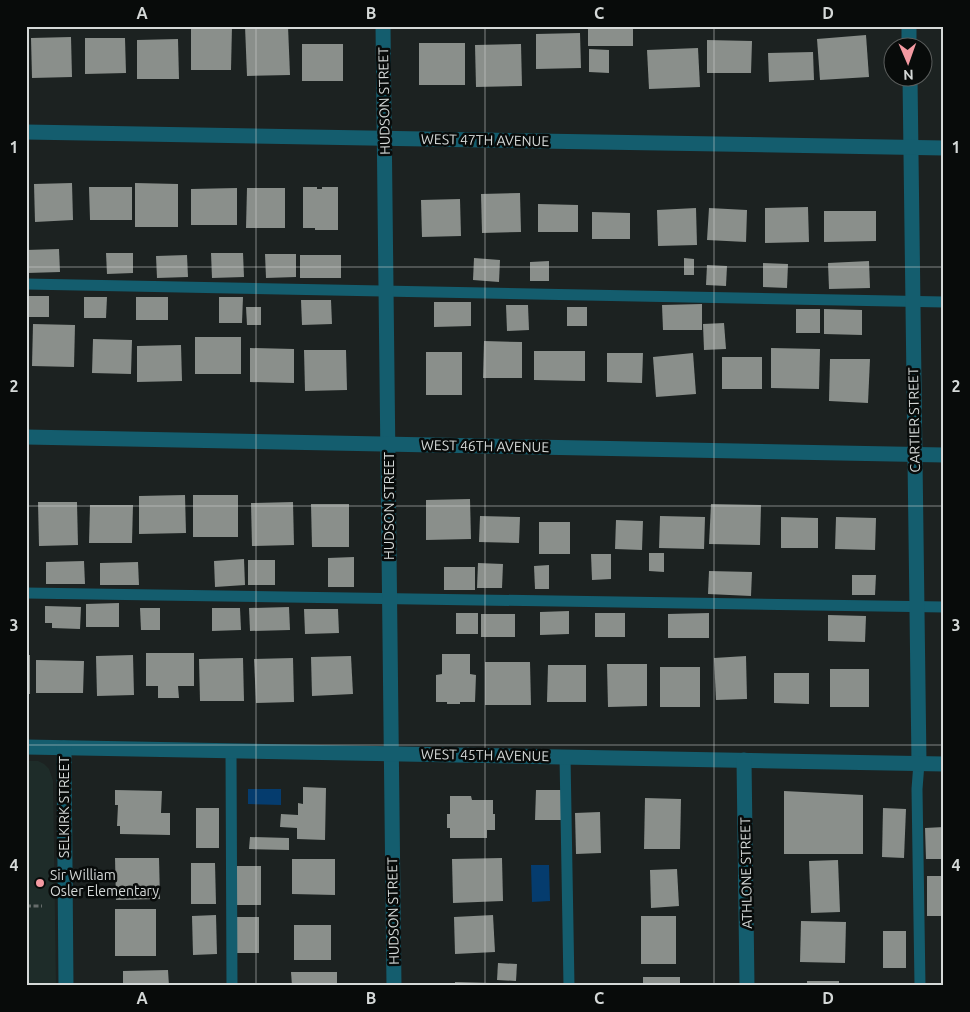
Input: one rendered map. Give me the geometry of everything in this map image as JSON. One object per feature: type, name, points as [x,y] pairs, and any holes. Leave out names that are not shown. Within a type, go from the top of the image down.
[{"type":"street","name":"HUDSON STREET","points":[[383,26],[394,986]]},
{"type":"street","name":"CARTIER STREET","points":[[910,88],[919,763]]},
{"type":"street","name":"WEST 47TH AVENUE","points":[[26,132],[944,148]]},
{"type":"street","name":"WEST 46TH AVENUE","points":[[26,437],[944,455]]},
{"type":"street","name":"WEST 45TH AVENUE","points":[[26,747],[944,764]]},
{"type":"street","name":"SELKIRK STREET","points":[[64,748],[66,986]]},
{"type":"street","name":"ATHLONE STREET","points":[[744,760],[747,986]]},
{"type":"lane","points":[[26,284],[944,302]]},
{"type":"lane","points":[[26,593],[944,607]]},
{"type":"lane","points":[[231,750],[232,986]]},
{"type":"lane","points":[[565,756],[569,986]]},
{"type":"lane","points":[[919,763],[917,789],[920,986]]},
{"type":"path","points":[[26,906],[42,906]]},
{"type":"shaded area","name":"Sir William Osler Elementary","points":[[26,761],[38,761],[44,764],[49,769],[53,781],[56,986],[26,986]]},
{"type":"water","points":[[248,789],[281,789],[281,805],[248,804]]},
{"type":"water","points":[[531,865],[549,865],[550,901],[532,902]]},
{"type":"building","points":[[191,26],[232,26],[231,70],[191,70]]},
{"type":"building","points":[[245,26],[288,26],[290,75],[247,76]]},
{"type":"building","points":[[588,26],[633,26],[633,46],[588,46]]},
{"type":"building","points":[[580,33],[581,68],[536,69],[536,34]]},
{"type":"building","points":[[866,35],[869,77],[820,80],[817,39]]},
{"type":"building","points":[[71,37],[72,77],[32,78],[31,38]]},
{"type":"building","points":[[85,38],[125,38],[126,73],[85,74]]},
{"type":"building","points":[[178,39],[179,79],[137,79],[137,40]]},
{"type":"building","points":[[707,40],[752,41],[751,73],[707,73]]},
{"type":"building","points":[[419,43],[465,43],[465,85],[419,85]]},
{"type":"building","points":[[302,44],[343,44],[343,81],[302,81]]},
{"type":"building","points":[[521,44],[522,86],[476,87],[475,45]]},
{"type":"building","points":[[698,48],[700,87],[649,89],[647,50]]},
{"type":"building","points":[[589,49],[609,50],[609,73],[589,72]]},
{"type":"building","points":[[813,52],[814,80],[769,82],[768,53]]},
{"type":"building","points":[[72,183],[73,220],[35,222],[34,184]]},
{"type":"building","points":[[135,183],[178,184],[178,227],[135,227]]},
{"type":"building","points":[[89,187],[132,187],[132,220],[90,220]]},
{"type":"building","points":[[303,187],[322,189],[322,187],[338,187],[338,230],[303,228]]},
{"type":"building","points":[[237,188],[237,225],[191,225],[191,189]]},
{"type":"building","points":[[247,188],[285,188],[285,228],[246,228]]},
{"type":"building","points":[[520,193],[521,232],[482,233],[481,194]]},
{"type":"building","points":[[460,199],[461,236],[422,237],[421,200]]},
{"type":"building","points":[[538,204],[578,205],[578,232],[538,232]]},
{"type":"building","points":[[808,207],[809,242],[765,243],[765,208]]},
{"type":"building","points":[[696,208],[697,245],[658,246],[657,210]]},
{"type":"building","points":[[709,208],[747,210],[746,242],[707,240]]},
{"type":"building","points":[[824,211],[876,211],[876,241],[824,242]]},
{"type":"building","points":[[592,212],[630,213],[630,239],[592,239]]},
{"type":"building","points":[[59,249],[60,272],[27,273],[26,250]]},
{"type":"building","points":[[106,253],[133,253],[133,273],[107,274]]},
{"type":"building","points":[[211,253],[243,253],[244,277],[212,278]]},
{"type":"building","points":[[265,254],[296,254],[296,277],[266,278]]},
{"type":"building","points":[[187,255],[188,277],[157,278],[156,256]]},
{"type":"building","points":[[300,255],[341,255],[341,278],[300,278]]},
{"type":"building","points":[[474,258],[500,260],[499,282],[473,280]]},
{"type":"building","points":[[684,258],[694,259],[694,275],[684,275]]},
{"type":"building","points":[[549,261],[549,281],[530,281],[530,262]]},
{"type":"building","points":[[869,261],[870,288],[829,289],[828,263]]},
{"type":"building","points":[[763,263],[788,264],[787,288],[763,287]]},
{"type":"building","points":[[707,265],[727,266],[726,286],[706,285]]},
{"type":"building","points":[[28,296],[49,296],[49,317],[28,317]]},
{"type":"building","points":[[84,297],[107,297],[106,318],[84,318]]},
{"type":"building","points":[[136,297],[168,297],[168,320],[136,320]]},
{"type":"building","points":[[219,297],[243,297],[242,323],[219,323]]},
{"type":"building","points":[[301,300],[331,300],[332,324],[302,325]]},
{"type":"building","points":[[434,302],[471,302],[471,326],[434,327]]},
{"type":"building","points":[[702,304],[702,330],[663,330],[662,305]]},
{"type":"building","points":[[506,305],[528,305],[529,330],[507,331]]},
{"type":"building","points":[[246,307],[261,307],[261,325],[247,325]]},
{"type":"building","points":[[567,307],[587,307],[587,326],[567,326]]},
{"type":"building","points":[[796,309],[820,309],[820,333],[796,333]]},
{"type":"building","points":[[824,309],[862,310],[862,335],[824,334]]},
{"type":"building","points":[[724,323],[726,349],[704,350],[703,324]]},
{"type":"building","points":[[33,324],[75,325],[74,367],[32,366]]},
{"type":"building","points":[[195,337],[241,337],[241,374],[195,374]]},
{"type":"building","points":[[93,339],[132,340],[131,374],[92,373]]},
{"type":"building","points":[[484,341],[522,342],[522,378],[483,378]]},
{"type":"building","points":[[181,345],[182,381],[137,382],[137,346]]},
{"type":"building","points":[[250,348],[294,349],[294,383],[250,382]]},
{"type":"building","points":[[771,348],[820,349],[819,389],[771,388]]},
{"type":"building","points":[[304,350],[346,350],[347,390],[305,391]]},
{"type":"building","points":[[534,351],[585,351],[585,381],[534,380]]},
{"type":"building","points":[[426,352],[462,352],[462,395],[426,395]]},
{"type":"building","points":[[607,353],[643,353],[642,383],[607,382]]},
{"type":"building","points":[[693,353],[696,394],[656,397],[653,357]]},
{"type":"building","points":[[722,357],[762,357],[762,389],[722,389]]},
{"type":"building","points":[[830,359],[870,359],[868,403],[829,401]]},
{"type":"building","points":[[185,495],[186,533],[139,534],[139,496]]},
{"type":"building","points":[[193,495],[238,495],[238,537],[193,537]]},
{"type":"building","points":[[470,499],[471,539],[426,540],[426,500]]},
{"type":"building","points":[[38,502],[77,502],[78,545],[39,546]]},
{"type":"building","points":[[293,502],[294,545],[252,546],[251,503]]},
{"type":"building","points":[[311,504],[349,504],[349,547],[312,547]]},
{"type":"building","points":[[711,504],[761,505],[760,545],[709,544]]},
{"type":"building","points":[[90,505],[133,505],[132,543],[89,543]]},
{"type":"building","points":[[480,516],[520,517],[519,543],[479,542]]},
{"type":"building","points":[[660,516],[705,517],[704,549],[659,548]]},
{"type":"building","points":[[781,517],[818,518],[818,548],[781,548]]},
{"type":"building","points":[[836,517],[876,518],[875,550],[835,549]]},
{"type":"building","points":[[616,520],[643,521],[642,550],[615,549]]},
{"type":"building","points":[[539,522],[570,522],[570,554],[539,554]]},
{"type":"building","points":[[649,553],[664,553],[664,572],[649,571]]},
{"type":"building","points":[[591,554],[611,554],[611,579],[592,580]]},
{"type":"building","points":[[354,557],[354,587],[328,587],[328,558]]},
{"type":"building","points":[[244,559],[245,585],[215,587],[214,561]]},
{"type":"building","points":[[248,560],[275,560],[275,585],[248,585]]},
{"type":"building","points":[[84,561],[85,584],[46,584],[46,562]]},
{"type":"building","points":[[138,562],[139,585],[100,585],[100,563]]},
{"type":"building","points":[[478,563],[503,564],[502,588],[477,588]]},
{"type":"building","points":[[549,565],[549,589],[535,589],[534,566]]},
{"type":"building","points":[[444,567],[475,567],[475,590],[444,590]]},
{"type":"building","points":[[709,571],[752,572],[751,596],[708,594]]},
{"type":"building","points":[[852,575],[876,575],[875,595],[852,595]]},
{"type":"building","points":[[119,603],[119,627],[86,627],[86,604]]},
{"type":"building","points":[[45,606],[81,607],[80,629],[52,628],[52,623],[45,623]]},
{"type":"building","points":[[289,607],[290,630],[250,631],[249,608]]},
{"type":"building","points":[[140,608],[160,608],[160,630],[141,630]]},
{"type":"building","points":[[212,608],[240,608],[241,630],[212,631]]},
{"type":"building","points":[[304,609],[338,609],[339,633],[305,634]]},
{"type":"building","points":[[569,611],[569,634],[540,635],[540,612]]},
{"type":"building","points":[[456,613],[478,613],[478,634],[456,634]]},
{"type":"building","points":[[595,613],[625,613],[625,637],[595,637]]},
{"type":"building","points":[[709,613],[709,638],[668,638],[668,614]]},
{"type":"building","points":[[481,614],[515,614],[515,637],[481,637]]},
{"type":"building","points":[[828,615],[866,616],[865,642],[828,641]]},
{"type":"building","points":[[146,653],[194,653],[194,686],[178,686],[179,698],[158,698],[158,686],[146,686]]},
{"type":"building","points":[[442,654],[470,654],[470,674],[476,675],[475,702],[447,704],[447,702],[436,702],[436,675],[442,674]]},
{"type":"building","points":[[26,655],[30,655],[30,694],[26,694]]},
{"type":"building","points":[[133,655],[134,695],[97,696],[96,656]]},
{"type":"building","points":[[351,656],[353,694],[312,696],[311,657]]},
{"type":"building","points":[[746,656],[747,699],[716,700],[714,658]]},
{"type":"building","points":[[243,658],[244,701],[200,701],[199,659]]},
{"type":"building","points":[[293,658],[294,702],[256,703],[254,659]]},
{"type":"building","points":[[36,660],[84,661],[83,693],[36,693]]},
{"type":"building","points":[[485,662],[530,662],[531,705],[485,705]]},
{"type":"building","points":[[607,664],[647,664],[647,706],[608,707]]},
{"type":"building","points":[[548,665],[586,665],[586,702],[547,702]]},
{"type":"building","points":[[660,667],[700,667],[700,707],[660,707]]},
{"type":"building","points":[[830,669],[869,669],[869,707],[830,707]]},
{"type":"building","points":[[774,673],[809,673],[809,704],[774,703]]},
{"type":"building","points":[[303,787],[326,788],[325,840],[297,839],[297,828],[280,827],[281,814],[298,815],[298,803],[303,804]]},
{"type":"building","points":[[115,790],[162,791],[161,813],[170,813],[170,835],[120,834],[120,826],[117,826],[118,805],[115,805]]},
{"type":"building","points":[[536,790],[561,790],[561,820],[535,820]]},
{"type":"building","points":[[784,791],[863,795],[863,854],[784,854]]},
{"type":"building","points":[[450,796],[471,796],[472,800],[493,800],[495,830],[487,830],[487,838],[450,838],[450,828],[447,828],[447,814],[450,814]]},
{"type":"building","points":[[645,798],[681,799],[680,849],[644,849]]},
{"type":"building","points":[[196,808],[219,808],[219,848],[196,848]]},
{"type":"building","points":[[883,808],[906,809],[904,858],[882,857]]},
{"type":"building","points":[[600,812],[601,853],[576,854],[575,813]]},
{"type":"building","points":[[944,827],[944,859],[926,859],[925,828]]},
{"type":"building","points":[[250,837],[289,838],[289,850],[249,849]]},
{"type":"building","points":[[115,858],[159,858],[160,899],[116,900]]},
{"type":"building","points":[[502,858],[503,901],[453,903],[452,859]]},
{"type":"building","points":[[292,859],[335,859],[335,895],[292,894]]},
{"type":"building","points":[[838,860],[840,912],[811,913],[809,861]]},
{"type":"building","points":[[191,863],[215,863],[216,904],[191,904]]},
{"type":"building","points":[[235,866],[261,866],[261,905],[235,905]]},
{"type":"building","points":[[677,869],[679,906],[651,908],[650,870]]},
{"type":"building","points":[[927,876],[944,876],[944,916],[927,916]]},
{"type":"building","points":[[115,909],[156,909],[156,956],[115,956]]},
{"type":"building","points":[[216,915],[217,954],[193,955],[192,916]]},
{"type":"building","points":[[493,915],[495,952],[455,954],[454,917]]},
{"type":"building","points":[[641,916],[676,916],[676,964],[641,964]]},
{"type":"building","points":[[237,917],[259,917],[259,953],[237,953]]},
{"type":"building","points":[[801,921],[846,922],[845,963],[800,962]]},
{"type":"building","points":[[294,925],[331,925],[331,960],[294,960]]},
{"type":"building","points":[[883,931],[906,931],[906,968],[883,968]]},
{"type":"building","points":[[498,963],[517,964],[516,981],[497,980]]},
{"type":"building","points":[[168,970],[169,986],[123,986],[123,971]]},
{"type":"building","points":[[291,972],[337,972],[337,986],[292,986]]},
{"type":"building","points":[[643,977],[680,977],[680,986],[643,986]]},
{"type":"building","points":[[807,981],[839,981],[839,986],[807,986]]},
{"type":"building","points":[[455,982],[491,983],[491,986],[455,986]]},
{"type":"place","name":"Sir William Osler Elementary","points":[[40,883]]}]
